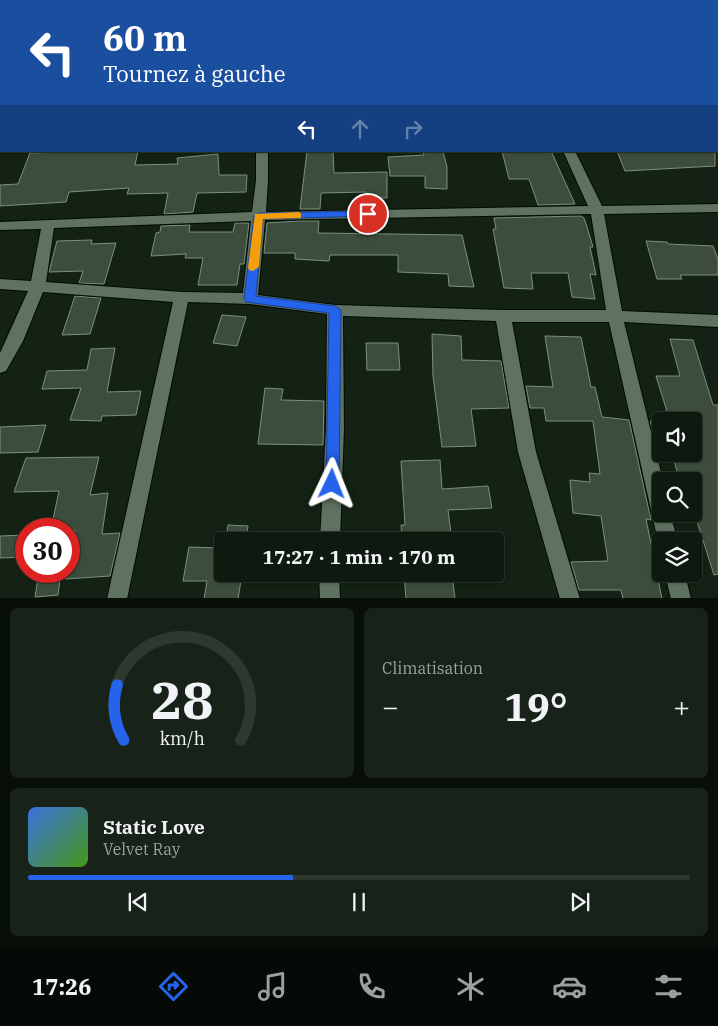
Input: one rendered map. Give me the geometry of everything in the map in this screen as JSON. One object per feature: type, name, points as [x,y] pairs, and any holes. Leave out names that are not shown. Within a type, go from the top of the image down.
[{"type":"street","points":[[250,299],[259,216],[262,152]]},
{"type":"street","points":[[569,152],[597,210],[615,316],[652,475]]},
{"type":"street","points":[[0,226],[259,216],[718,208]]},
{"type":"street","points":[[0,367],[15,341],[38,286],[48,225]]},
{"type":"street","points":[[0,284],[182,297],[250,299],[335,310],[503,316],[615,316],[718,321]]},
{"type":"street","points":[[117,598],[182,297]]},
{"type":"street","points":[[330,532],[335,428],[335,310]]},
{"type":"street","points":[[503,316],[527,452],[570,598]]},
{"type":"street","points":[[330,582],[330,598]]},
{"type":"street","points":[[677,582],[681,598]]},
{"type":"building","points":[[138,152],[135,165],[178,164],[177,158],[218,154],[219,175],[247,175],[246,192],[197,193],[193,212],[164,214],[168,193],[127,194],[129,188],[69,192],[66,202],[0,206],[0,185],[18,184],[30,153]]},
{"type":"building","points":[[307,152],[333,152],[334,173],[387,172],[387,198],[366,198],[366,192],[321,193],[320,209],[300,209]]},
{"type":"building","points":[[423,152],[443,152],[447,167],[447,189],[425,188],[425,176],[390,176],[388,157],[424,155]]},
{"type":"building","points":[[502,152],[551,152],[575,204],[538,205],[529,179],[509,179]]},
{"type":"building","points":[[617,152],[715,152],[715,166],[625,171]]},
{"type":"building","points":[[581,216],[584,218],[593,247],[590,247],[596,275],[590,274],[595,299],[572,297],[568,273],[531,273],[533,289],[504,288],[493,229],[496,229],[494,218]]},
{"type":"building","points":[[319,221],[318,233],[462,235],[474,287],[449,286],[448,274],[398,272],[398,255],[330,255],[329,261],[295,259],[295,253],[264,253],[267,223]]},
{"type":"building","points":[[235,223],[249,223],[244,264],[240,264],[237,285],[198,285],[203,258],[185,258],[186,254],[151,256],[156,233],[160,232],[161,226],[190,225],[189,232],[233,232]]},
{"type":"building","points":[[92,240],[91,244],[116,243],[104,284],[79,283],[83,271],[49,272],[57,241]]},
{"type":"building","points":[[646,241],[713,246],[718,259],[718,275],[680,275],[682,279],[657,279]]},
{"type":"building","points":[[75,296],[101,298],[90,334],[62,335]]},
{"type":"building","points":[[222,315],[246,317],[237,346],[213,343]]},
{"type":"building","points":[[432,334],[461,336],[462,360],[501,361],[509,408],[471,409],[476,446],[442,447],[433,376]]},
{"type":"building","points":[[545,336],[581,337],[591,387],[595,387],[602,417],[629,420],[651,520],[646,519],[652,549],[652,582],[659,582],[662,598],[623,598],[621,590],[579,590],[571,562],[608,561],[601,516],[573,513],[570,480],[590,482],[589,473],[600,474],[593,421],[546,421],[544,408],[530,408],[526,386],[553,387]]},
{"type":"building","points":[[670,339],[693,340],[713,405],[718,405],[718,574],[714,575],[702,532],[697,522],[702,522],[702,472],[677,472],[674,462],[702,462],[702,412],[667,412],[656,376],[680,376]]},
{"type":"building","points":[[366,343],[398,343],[400,370],[367,370]]},
{"type":"building","points":[[115,348],[107,392],[141,391],[136,415],[102,416],[101,421],[70,420],[81,388],[42,389],[47,371],[87,370],[91,349]]},
{"type":"building","points":[[265,388],[283,389],[281,400],[324,401],[323,445],[258,444]]},
{"type":"building","points":[[46,425],[38,452],[0,453],[0,427]]},
{"type":"building","points":[[99,457],[90,495],[108,493],[102,534],[120,533],[110,576],[80,578],[80,518],[53,518],[59,491],[14,492],[26,458]]},
{"type":"building","points":[[440,460],[442,489],[488,486],[492,508],[448,510],[451,532],[401,532],[401,525],[405,525],[401,461]]},
{"type":"building","points":[[228,525],[248,526],[247,532],[227,532]]},
{"type":"building","points":[[15,535],[15,557],[0,558],[0,536]]},
{"type":"building","points":[[189,547],[214,548],[214,582],[241,582],[238,598],[204,598],[207,581],[183,581]]},
{"type":"building","points":[[405,582],[453,582],[455,598],[406,598]]},
{"type":"building","points":[[37,583],[60,583],[58,595],[35,597]]},
{"type":"slow traffic","points":[[253,267],[259,216],[298,215]]},
{"type":"route","points":[[332,484],[335,428],[335,310],[250,299],[259,216],[368,214]]}]
